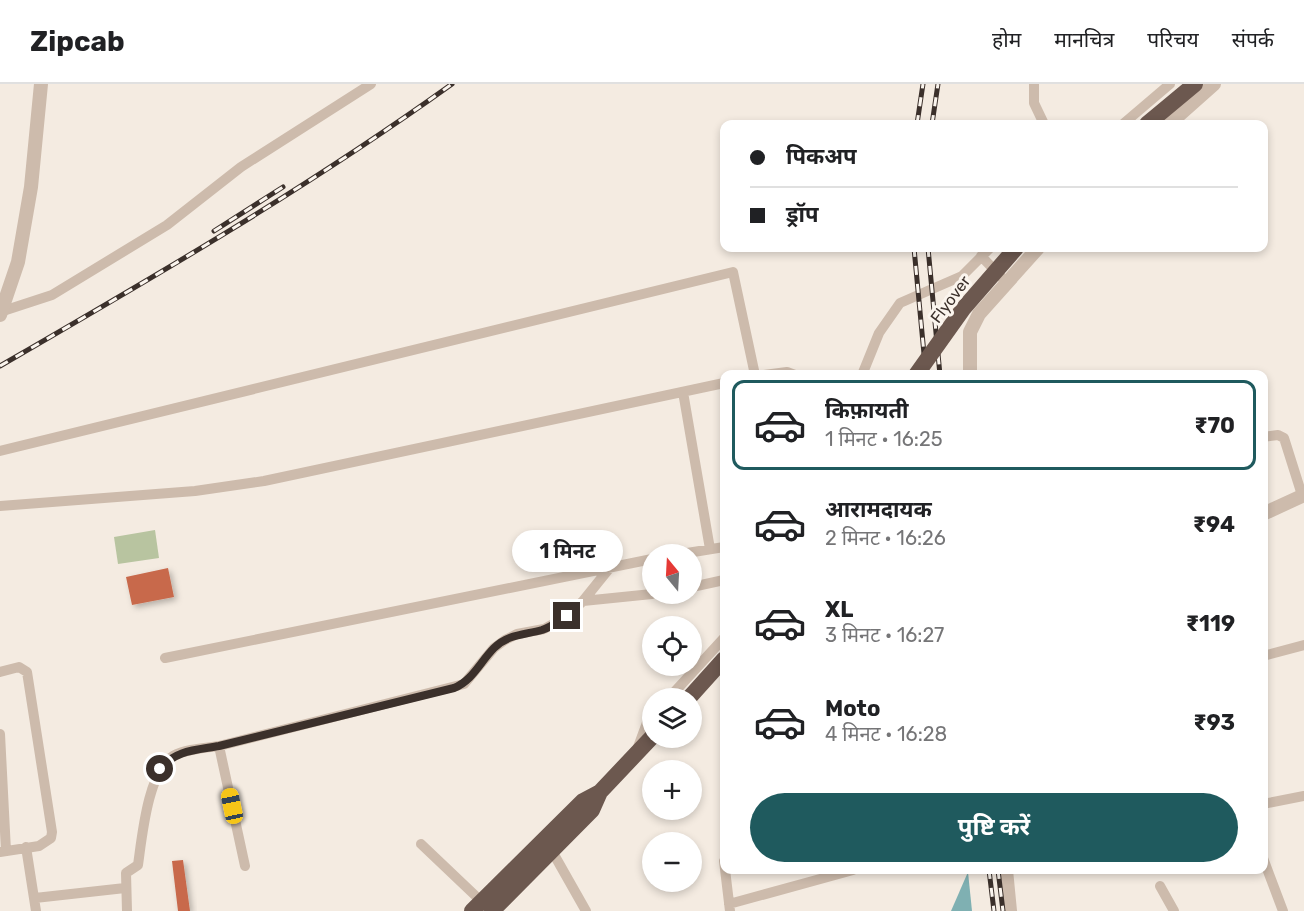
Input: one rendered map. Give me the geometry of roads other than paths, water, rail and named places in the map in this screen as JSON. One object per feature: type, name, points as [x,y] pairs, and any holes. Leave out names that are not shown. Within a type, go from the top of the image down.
[{"type":"highway","points":[[1152,120],[1195,84]]},
{"type":"highway","name":"Flyover","points":[[920,370],[963,309],[1013,252]]},
{"type":"highway","points":[[698,688],[720,663]]},
{"type":"highway","points":[[482,908],[583,801],[600,792],[642,748]]},
{"type":"highway","points":[[482,908],[552,851],[592,810],[600,792]]},
{"type":"street","points":[[1,313],[18,262],[31,187],[41,84]]},
{"type":"street","points":[[1,313],[52,295],[167,225],[241,167],[371,84]]},
{"type":"street","points":[[1035,84],[1035,104],[1042,120]]},
{"type":"street","points":[[1128,120],[1170,84]]},
{"type":"street","points":[[1174,120],[1214,84]]},
{"type":"street","points":[[864,370],[879,333],[900,303],[962,276],[986,252]]},
{"type":"street","points":[[970,370],[970,332],[979,314],[1034,252]]},
{"type":"street","points":[[981,256],[1006,282]]},
{"type":"street","points":[[0,451],[733,272],[754,370]]},
{"type":"street","points":[[0,506],[195,491],[264,481],[720,384]]},
{"type":"street","points":[[683,392],[710,549]]},
{"type":"street","points":[[1268,436],[1278,435],[1284,438],[1303,495],[1268,512]]},
{"type":"street","points":[[702,550],[720,548]]},
{"type":"street","points":[[165,658],[642,560]]},
{"type":"street","points":[[127,911],[126,873],[138,865],[139,844],[160,769],[176,755],[464,684],[494,648],[505,640],[555,624],[583,601],[612,565]]},
{"type":"street","points":[[702,585],[720,581]]},
{"type":"street","points":[[583,601],[642,595]]},
{"type":"street","points":[[678,688],[720,642]]},
{"type":"street","points":[[1268,655],[1304,645]]},
{"type":"street","points":[[0,672],[19,667],[27,672],[52,826],[51,838],[46,843],[3,852],[0,734]]},
{"type":"street","points":[[635,755],[642,736]]},
{"type":"street","points":[[219,746],[245,866]]},
{"type":"street","points":[[1268,803],[1304,796]]},
{"type":"street","points":[[421,844],[482,908]]},
{"type":"street","points":[[27,847],[36,911]]},
{"type":"street","points":[[552,851],[586,911]]},
{"type":"street","points":[[1268,871],[1283,911]]},
{"type":"street","points":[[725,874],[729,907],[838,874]]},
{"type":"street","points":[[1006,874],[1010,911]]},
{"type":"street","points":[[1160,886],[1174,911]]},
{"type":"street","points":[[35,898],[125,888]]},
{"type":"water","points":[[967,874],[968,874],[972,911],[951,911]]},
{"type":"railway","points":[[0,366],[286,195],[452,84]]},
{"type":"railway","points":[[918,120],[923,84]]},
{"type":"railway","points":[[933,120],[938,84]]},
{"type":"railway","points":[[214,231],[283,187]]},
{"type":"railway","points":[[914,252],[926,370]]},
{"type":"railway","points":[[928,252],[940,370]]},
{"type":"railway","points":[[989,874],[994,911]]},
{"type":"railway","points":[[998,874],[1003,911]]}]
